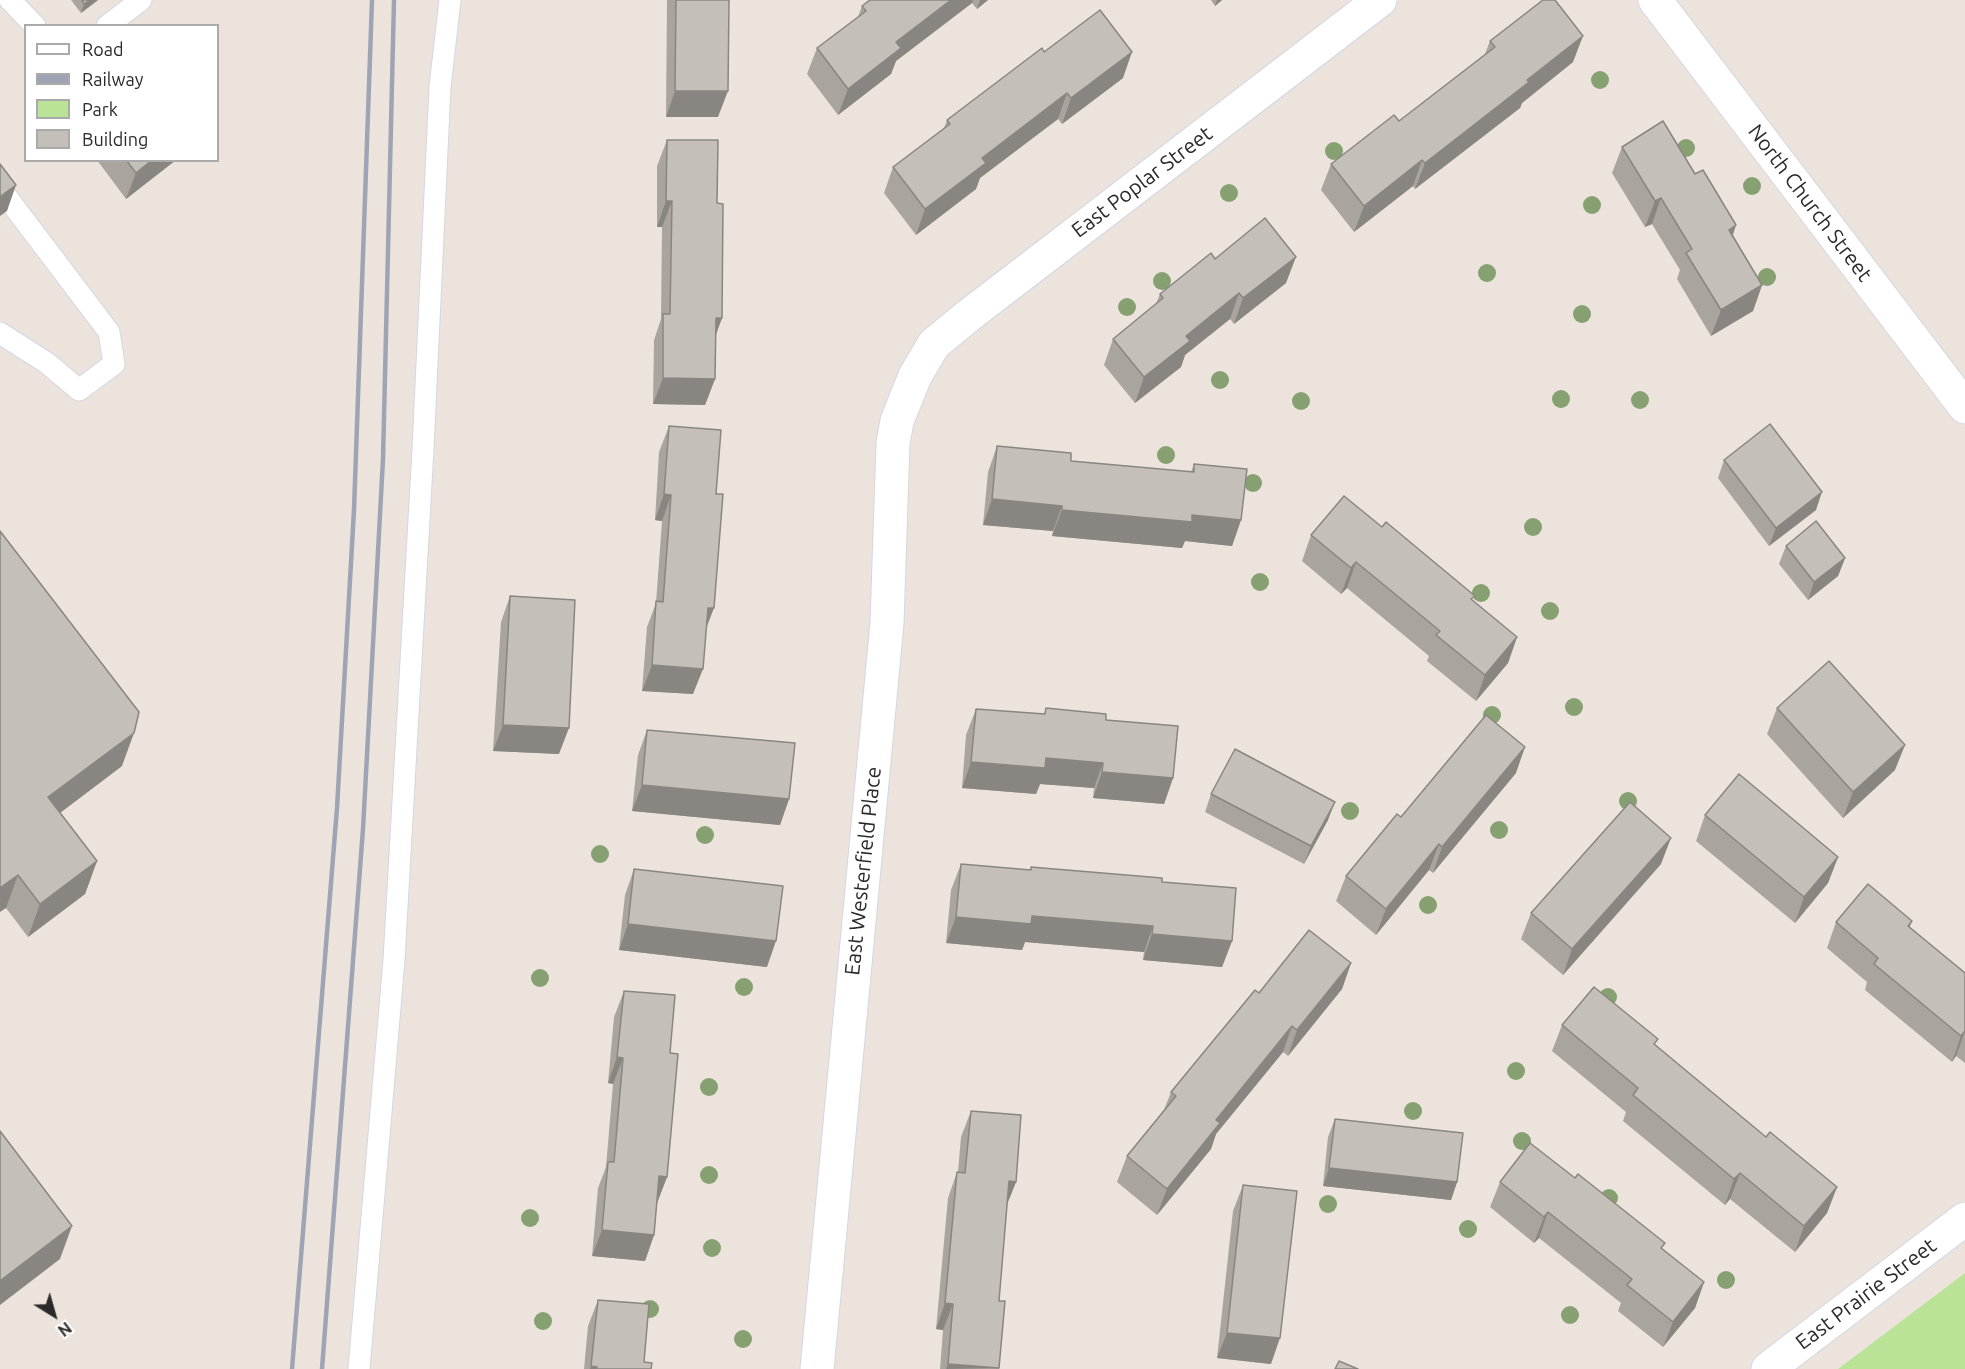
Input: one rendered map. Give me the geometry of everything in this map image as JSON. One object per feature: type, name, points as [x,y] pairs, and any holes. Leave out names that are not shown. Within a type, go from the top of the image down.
[{"type":"street","name":"East Poplar Street","points":[[915,376],[934,344],[968,316],[1380,0]]},
{"type":"street","name":"North Church Street","points":[[1655,0],[1965,407]]},
{"type":"street","name":"East Westerfield Place","points":[[817,1369],[887,623],[893,443],[897,421],[915,376]]},
{"type":"street","name":"East Prairie Street","points":[[1768,1369],[1965,1219]]},
{"type":"lane","points":[[10,0],[33,24]]},
{"type":"lane","points":[[110,24],[141,0]]},
{"type":"lane","points":[[359,1369],[394,960],[423,449],[440,87],[450,0]]},
{"type":"lane","points":[[0,188],[110,332],[114,364],[79,390],[47,363],[0,333]]},
{"type":"green space","points":[[1965,1273],[1965,1369],[1838,1369]]},
{"type":"building","points":[[676,0],[729,0],[728,91],[675,91]]},
{"type":"building","points":[[870,0],[951,0],[896,42],[901,48],[848,89],[817,48],[866,11],[862,6]]},
{"type":"building","points":[[1543,0],[1555,0],[1583,36],[1527,80],[1529,82],[1425,163],[1422,160],[1364,206],[1331,164],[1394,115],[1399,121],[1495,47],[1490,41]]},
{"type":"building","points":[[1100,10],[1132,52],[1071,98],[1067,93],[982,158],[986,163],[925,209],[893,167],[950,124],[947,120],[1042,48],[1044,52]]},
{"type":"building","points":[[1663,121],[1695,174],[1703,170],[1736,225],[1729,230],[1762,285],[1721,310],[1686,253],[1692,249],[1661,198],[1655,201],[1622,147]]},
{"type":"building","points":[[667,140],[718,140],[717,203],[723,204],[722,318],[716,318],[715,379],[663,378],[663,314],[670,314],[672,201],[666,201]]},
{"type":"building","points":[[128,162],[150,162],[136,173]]},
{"type":"building","points":[[0,164],[16,185],[0,197]]},
{"type":"building","points":[[1265,218],[1296,257],[1243,298],[1239,293],[1186,336],[1190,341],[1144,377],[1113,339],[1163,298],[1160,294],[1211,253],[1215,259]]},
{"type":"building","points":[[1770,424],[1822,492],[1776,528],[1724,460]]},
{"type":"building","points":[[669,426],[721,430],[716,494],[723,494],[714,608],[708,608],[703,669],[652,665],[656,601],[663,602],[671,495],[664,494]]},
{"type":"building","points":[[997,446],[1071,453],[1071,461],[1194,472],[1194,464],[1247,469],[1241,520],[1192,515],[1192,522],[1062,510],[1062,506],[992,499]]},
{"type":"building","points":[[1344,496],[1382,527],[1386,522],[1475,596],[1471,599],[1517,637],[1485,675],[1436,635],[1440,631],[1356,562],[1351,568],[1311,535]]},
{"type":"building","points":[[1816,521],[1845,558],[1814,582],[1786,546]]},
{"type":"building","points":[[0,531],[139,712],[134,733],[48,797],[97,861],[40,904],[18,875],[0,888]]},
{"type":"building","points":[[510,596],[575,600],[569,728],[503,725]]},
{"type":"building","points":[[1829,661],[1905,745],[1853,792],[1777,708]]},
{"type":"building","points":[[1046,708],[1106,714],[1106,720],[1178,726],[1173,778],[1102,772],[1103,763],[1046,758],[1045,768],[971,762],[976,709],[1045,714]]},
{"type":"building","points":[[1486,715],[1525,747],[1442,847],[1439,844],[1386,909],[1346,876],[1397,814],[1401,817]]},
{"type":"building","points":[[647,730],[795,743],[789,799],[642,785]]},
{"type":"building","points":[[1235,749],[1335,802],[1311,846],[1211,794]]},
{"type":"building","points":[[1739,774],[1838,857],[1804,897],[1705,815]]},
{"type":"building","points":[[1630,802],[1671,838],[1572,949],[1531,913]]},
{"type":"building","points":[[961,864],[1031,870],[1031,867],[1162,878],[1162,882],[1236,888],[1232,941],[1152,934],[1153,926],[1032,916],[1031,924],[956,917]]},
{"type":"building","points":[[634,869],[783,886],[776,941],[628,924]]},
{"type":"building","points":[[1868,884],[1912,921],[1908,926],[1965,973],[1965,1031],[1961,1036],[1874,964],[1878,958],[1836,922]]},
{"type":"building","points":[[1309,930],[1351,963],[1297,1030],[1292,1026],[1216,1120],[1220,1123],[1167,1189],[1127,1156],[1176,1096],[1171,1092],[1255,990],[1259,993]]},
{"type":"building","points":[[1594,987],[1658,1039],[1654,1044],[1766,1137],[1770,1132],[1837,1187],[1804,1226],[1740,1173],[1734,1179],[1633,1095],[1638,1088],[1562,1025]]},
{"type":"building","points":[[624,991],[675,995],[670,1053],[678,1054],[667,1177],[659,1176],[654,1235],[602,1230],[608,1162],[614,1162],[623,1058],[617,1057]]},
{"type":"building","points":[[971,1111],[1021,1115],[1016,1182],[1009,1181],[999,1301],[1005,1301],[999,1368],[948,1364],[953,1304],[945,1303],[957,1172],[965,1173]]},
{"type":"building","points":[[1335,1119],[1463,1133],[1457,1182],[1329,1168]]},
{"type":"building","points":[[0,1131],[72,1226],[0,1281]]},
{"type":"building","points":[[1530,1143],[1575,1178],[1578,1174],[1665,1243],[1661,1248],[1704,1282],[1673,1322],[1627,1285],[1632,1279],[1548,1212],[1544,1217],[1500,1182]]},
{"type":"building","points":[[1243,1185],[1297,1191],[1280,1338],[1227,1333]]},
{"type":"building","points":[[598,1300],[649,1304],[644,1362],[652,1363],[651,1369],[597,1369],[591,1366]]},
{"type":"building","points":[[1339,1361],[1358,1369],[1335,1369]]},
{"type":"railway","points":[[292,1369],[337,808],[354,510],[372,0]]},
{"type":"railway","points":[[322,1369],[363,829],[383,459],[394,0]]}]
